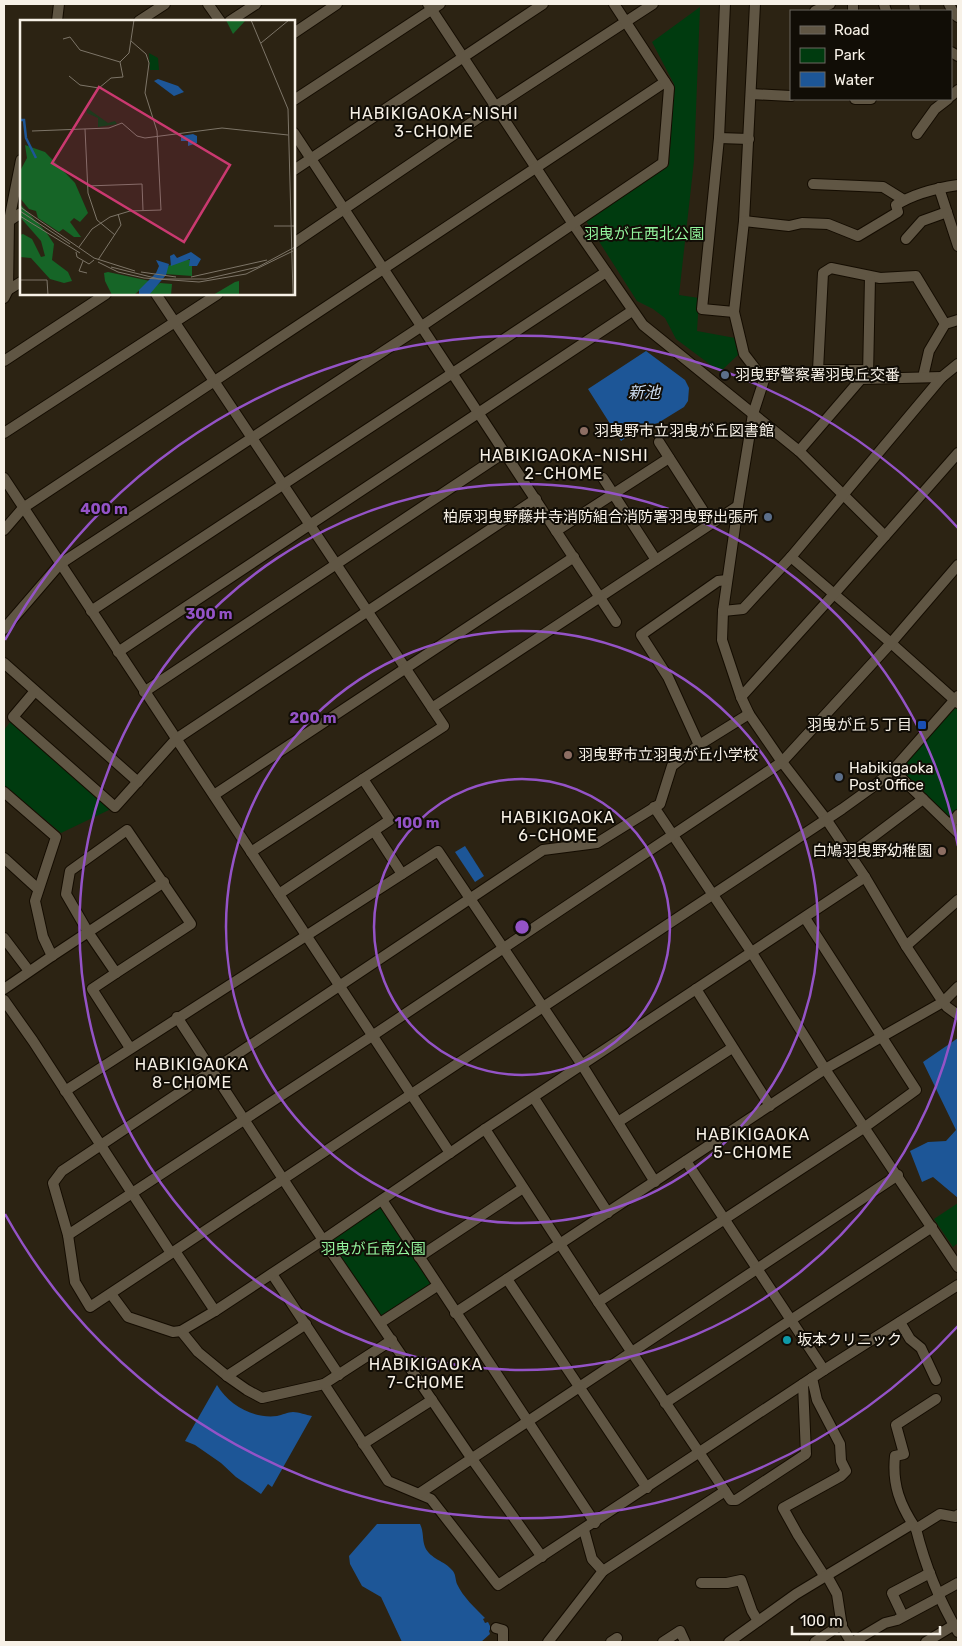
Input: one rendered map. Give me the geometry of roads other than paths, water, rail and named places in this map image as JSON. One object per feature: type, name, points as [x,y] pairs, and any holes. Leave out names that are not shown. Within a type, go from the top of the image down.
[{"type":"street","points":[[58,12],[68,4]]},
{"type":"street","points":[[141,20],[165,4]]},
{"type":"street","points":[[208,4],[219,20]]},
{"type":"street","points":[[232,20],[256,4]]},
{"type":"street","points":[[295,32],[337,4]]},
{"type":"street","points":[[295,169],[543,4]]},
{"type":"street","points":[[4,629],[60,564],[422,326],[663,163],[669,88],[614,4]]},
{"type":"street","points":[[295,241],[496,106],[653,4]]},
{"type":"street","points":[[726,4],[719,138],[702,309],[734,312]]},
{"type":"street","points":[[755,4],[752,94],[744,221],[734,312],[744,354],[764,380],[753,414],[738,506],[723,611],[722,640],[748,714],[850,854],[906,946],[943,1002],[958,1015]]},
{"type":"street","points":[[817,10],[830,4]]},
{"type":"street","points":[[949,4],[954,14],[958,17]]},
{"type":"street","points":[[295,99],[433,5],[463,57],[643,326],[799,451],[886,536]]},
{"type":"street","points":[[4,530],[23,508],[213,380],[383,270],[665,82]]},
{"type":"street","points":[[752,94],[790,96]]},
{"type":"street","points":[[918,134],[935,109],[947,100]]},
{"type":"street","points":[[295,135],[616,622]]},
{"type":"street","points":[[719,138],[749,139]]},
{"type":"street","points":[[6,294],[10,221],[20,166]]},
{"type":"street","points":[[813,184],[883,187],[904,200]]},
{"type":"street","points":[[744,221],[789,226],[802,223],[828,224],[858,236],[898,212],[896,205],[904,200],[939,188],[958,185]]},
{"type":"street","points":[[939,188],[958,246]]},
{"type":"street","points":[[906,239],[922,221],[947,212]]},
{"type":"street","points":[[10,221],[20,214]]},
{"type":"street","points":[[942,377],[868,375],[818,370],[823,273],[831,268],[870,277],[916,276],[945,324]]},
{"type":"street","points":[[91,611],[606,272]]},
{"type":"street","points":[[868,375],[870,277]]},
{"type":"street","points":[[6,294],[20,283]]},
{"type":"street","points":[[4,361],[104,295]]},
{"type":"street","points":[[157,295],[444,726],[251,852]]},
{"type":"street","points":[[4,433],[216,295]]},
{"type":"street","points":[[118,652],[311,526],[632,310]]},
{"type":"street","points":[[923,377],[929,351],[945,324],[958,320]]},
{"type":"street","points":[[723,611],[744,609],[791,557],[942,377],[958,364]]},
{"type":"street","points":[[799,451],[861,379],[868,375]]},
{"type":"street","points":[[659,442],[712,523]]},
{"type":"street","points":[[144,692],[505,452]]},
{"type":"street","points":[[741,697],[958,453]]},
{"type":"street","points":[[556,531],[669,458]]},
{"type":"street","points":[[4,478],[450,1153]]},
{"type":"street","points":[[603,478],[656,560]]},
{"type":"street","points":[[35,690],[13,717],[115,807],[176,739],[536,500]]},
{"type":"street","points":[[432,708],[738,506]]},
{"type":"street","points":[[214,795],[574,557]]},
{"type":"street","points":[[748,714],[699,745],[672,766],[660,804],[597,843],[543,850],[62,1171],[53,1184],[68,1236],[76,1282],[90,1307],[826,819],[874,786],[893,770],[957,700],[791,557]]},
{"type":"street","points":[[68,1236],[372,1036],[782,762],[891,643],[958,565]]},
{"type":"street","points":[[699,745],[668,677],[641,635],[718,581],[727,580]]},
{"type":"street","points":[[4,663],[138,782]]},
{"type":"street","points":[[893,770],[958,833]]},
{"type":"street","points":[[279,894],[390,820],[363,779]]},
{"type":"street","points":[[4,792],[56,837],[35,901],[43,937],[52,956]]},
{"type":"street","points":[[850,854],[923,799]]},
{"type":"street","points":[[654,807],[752,953],[825,1069],[958,1267]]},
{"type":"street","points":[[950,825],[958,815]]},
{"type":"street","points":[[116,974],[66,894],[70,871],[128,830],[191,924],[116,974],[92,989],[130,1048]]},
{"type":"street","points":[[374,831],[402,874]]},
{"type":"street","points":[[65,1091],[177,1017],[438,851],[582,1065],[655,1182]]},
{"type":"street","points":[[4,858],[38,889]]},
{"type":"street","points":[[110,1294],[128,1317],[172,1332],[181,1331],[272,1274],[485,1129],[865,877]]},
{"type":"street","points":[[4,990],[29,971],[164,882]]},
{"type":"street","points":[[906,946],[958,900]]},
{"type":"street","points":[[598,1302],[865,1127],[916,1090],[805,918]]},
{"type":"street","points":[[4,938],[29,971]]},
{"type":"street","points":[[455,1313],[825,1069],[943,1002],[958,987]]},
{"type":"street","points":[[696,989],[770,1106]]},
{"type":"street","points":[[4,1000],[133,1194],[215,1311]]},
{"type":"street","points":[[177,1017],[323,1240],[472,1459],[542,1557]]},
{"type":"street","points":[[618,1122],[732,1048]]},
{"type":"street","points":[[534,1098],[608,1213]]},
{"type":"street","points":[[485,1129],[665,1404],[700,1452],[731,1500],[736,1500],[806,1454],[803,1384]]},
{"type":"street","points":[[686,1161],[824,1370]]},
{"type":"street","points":[[420,1493],[758,1270],[898,1175]]},
{"type":"street","points":[[418,1257],[523,1188]]},
{"type":"street","points":[[382,1200],[595,1523]]},
{"type":"street","points":[[665,1404],[932,1227]]},
{"type":"street","points":[[272,1274],[339,1375]]},
{"type":"street","points":[[507,1279],[646,1488]]},
{"type":"street","points":[[324,1384],[388,1481],[431,1499],[498,1585],[595,1523],[824,1370],[958,1285]]},
{"type":"street","points":[[380,1323],[437,1286]]},
{"type":"street","points":[[900,1322],[910,1339],[921,1348],[936,1380]]},
{"type":"street","points":[[228,1376],[306,1324]]},
{"type":"street","points":[[181,1331],[198,1352],[246,1390],[262,1398],[324,1384],[392,1340]]},
{"type":"street","points":[[812,1378],[816,1400],[840,1444],[841,1461],[846,1471],[841,1476],[783,1508],[798,1535],[837,1594],[842,1624],[852,1642],[885,1623],[903,1616],[958,1583]]},
{"type":"street","points":[[926,1642],[957,1630],[939,1595],[920,1547],[914,1526],[897,1495],[894,1465],[895,1456],[904,1454],[896,1425],[936,1399]]},
{"type":"street","points":[[364,1444],[432,1400]]},
{"type":"street","points":[[549,1642],[604,1571],[725,1491]]},
{"type":"street","points":[[729,1642],[796,1594],[914,1526],[940,1514],[958,1515]]},
{"type":"street","points":[[584,1530],[592,1559],[604,1571]]},
{"type":"street","points":[[903,1616],[892,1593],[930,1573]]},
{"type":"street","points":[[701,1582],[727,1583],[741,1580],[752,1611],[758,1621]]},
{"type":"street","points":[[815,1642],[842,1624]]},
{"type":"street","points":[[496,1628],[504,1630],[503,1642]]},
{"type":"street","points":[[663,1642],[680,1631],[685,1642]]},
{"type":"water","name":"新池","points":[[646,351],[685,380],[689,388],[688,401],[684,407],[658,423],[642,427],[621,441],[588,389]]},
{"type":"water","points":[[465,846],[484,876],[475,882],[455,852]]},
{"type":"water","points":[[958,1038],[958,1198],[933,1177],[922,1182],[910,1151],[928,1142],[946,1141],[956,1130],[923,1062]]},
{"type":"water","points":[[217,1385],[228,1399],[251,1413],[277,1416],[289,1412],[298,1412],[312,1416],[272,1487],[268,1484],[261,1494],[236,1477],[221,1463],[195,1445],[185,1441]]},
{"type":"water","points":[[377,1524],[420,1524],[427,1551],[453,1572],[462,1593],[485,1618],[483,1619],[485,1623],[488,1622],[491,1628],[490,1634],[481,1642],[402,1642],[381,1597],[362,1586],[350,1564],[349,1556]]},
{"type":"place","name":"羽曳野警察署羽曳丘交番","points":[[725,375]]},
{"type":"place","name":"羽曳野市立羽曳が丘図書館","points":[[584,431]]},
{"type":"place","name":"柏原羽曳野藤井寺消防組合消防署羽曳野出張所","points":[[768,517]]},
{"type":"place","name":"羽曳が丘５丁目","points":[[922,725]]},
{"type":"place","name":"羽曳野市立羽曳が丘小学校","points":[[568,755]]},
{"type":"place","name":"Habikigaoka Post Office","points":[[839,777]]},
{"type":"place","name":"白鳩羽曳野幼稚園","points":[[942,851]]},
{"type":"place","name":"坂本クリニック","points":[[787,1340]]},
{"type":"district","name":"HABIKIGAOKA-NISHI 3-CHOME","points":[[434,122]]},
{"type":"district","name":"HABIKIGAOKA-NISHI 2-CHOME","points":[[564,464]]},
{"type":"district","name":"HABIKIGAOKA 6-CHOME","points":[[558,826]]},
{"type":"district","name":"HABIKIGAOKA 8-CHOME","points":[[192,1073]]},
{"type":"district","name":"HABIKIGAOKA 5-CHOME","points":[[753,1143]]},
{"type":"district","name":"HABIKIGAOKA 7-CHOME","points":[[426,1373]]},
{"type":"park label","name":"羽曳が丘西北公園","points":[[644,234]]},
{"type":"park label","name":"羽曳が丘南公園","points":[[373,1249]]}]
